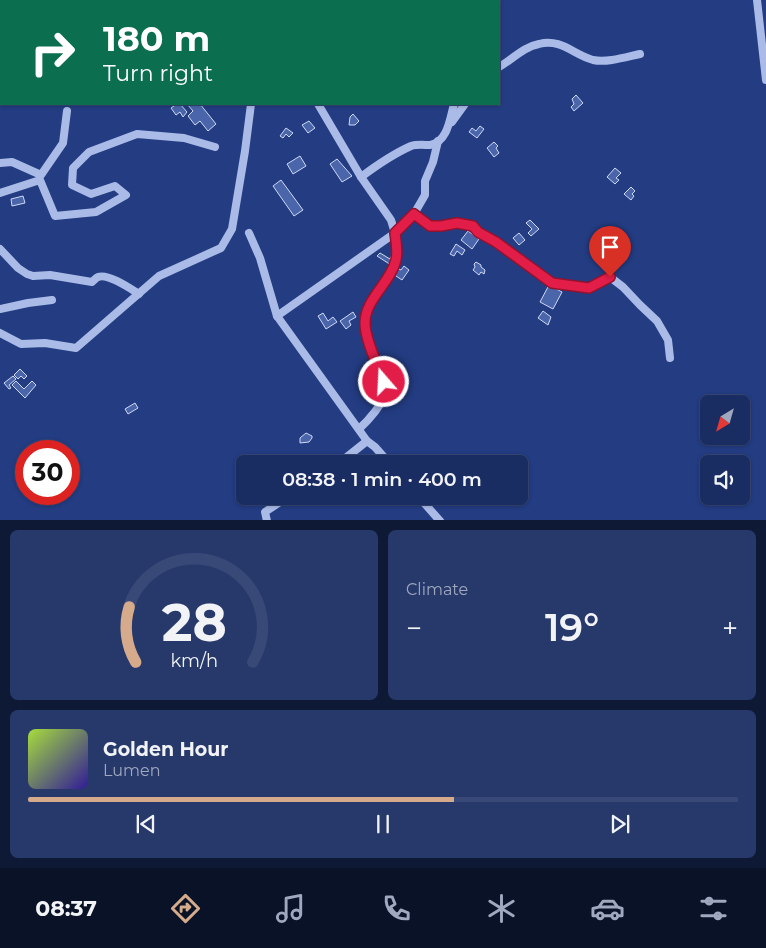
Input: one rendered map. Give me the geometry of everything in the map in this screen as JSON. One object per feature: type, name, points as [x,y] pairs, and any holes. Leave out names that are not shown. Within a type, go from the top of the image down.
[{"type":"street","points":[[757,0],[766,80]]},
{"type":"street","points":[[500,66],[522,50],[548,42],[566,46],[584,56],[600,61],[640,54]]},
{"type":"street","points":[[0,333],[21,344],[45,344],[76,348],[159,276],[218,250],[232,229],[251,105]]},
{"type":"street","points":[[319,105],[361,177],[391,220],[395,233],[396,262],[369,307],[365,324],[387,392],[380,406],[370,419],[358,429]]},
{"type":"street","points":[[448,128],[454,105]]},
{"type":"street","points":[[277,316],[395,233],[414,214],[425,195],[425,180],[433,162],[438,142],[464,105]]},
{"type":"street","points":[[0,163],[12,162],[41,176],[63,143],[67,111]]},
{"type":"street","points":[[0,193],[40,180],[55,216],[96,212],[126,195],[115,186],[91,194],[72,184],[73,168],[89,152],[137,134],[184,138],[215,148]]},
{"type":"street","points":[[361,177],[380,162],[413,145],[438,142]]},
{"type":"street","points":[[414,214],[430,226],[457,223],[473,226],[478,232],[496,242],[552,283],[589,288],[610,277],[623,287],[657,321],[668,340],[670,358]]},
{"type":"street","points":[[249,233],[260,258],[277,316],[367,441],[382,455]]},
{"type":"street","points":[[0,249],[26,274],[33,276],[50,275],[92,282],[102,276],[122,283],[139,294]]},
{"type":"street","points":[[0,309],[28,302],[52,300]]},
{"type":"street","points":[[349,455],[367,441]]},
{"type":"street","points":[[268,520],[265,512],[276,505]]},
{"type":"street","points":[[426,505],[440,520]]},
{"type":"building","points":[[576,95],[583,103],[574,111],[571,107],[574,104],[572,99]]},
{"type":"building","points":[[176,105],[181,105],[187,112],[183,117],[180,112],[176,115],[171,108]]},
{"type":"building","points":[[188,105],[201,105],[216,124],[208,131],[200,121],[195,125],[188,116],[193,111]]},
{"type":"building","points":[[353,114],[359,121],[355,125],[349,125],[350,117]]},
{"type":"building","points":[[309,121],[315,128],[308,133],[302,125]]},
{"type":"building","points":[[480,126],[484,129],[477,138],[469,132],[472,128],[476,131]]},
{"type":"building","points":[[286,128],[293,133],[289,137],[286,134],[283,138],[280,136]]},
{"type":"building","points":[[494,142],[498,146],[496,148],[499,153],[494,157],[487,148]]},
{"type":"building","points":[[300,156],[306,166],[293,174],[287,164]]},
{"type":"building","points":[[337,159],[352,176],[342,182],[330,164]]},
{"type":"building","points":[[615,168],[621,173],[616,178],[619,180],[615,184],[607,177]]},
{"type":"building","points":[[281,180],[303,210],[294,216],[273,186]]},
{"type":"building","points":[[631,187],[635,191],[632,194],[634,196],[631,200],[624,194]]},
{"type":"building","points":[[23,196],[25,203],[12,206],[11,199]]},
{"type":"building","points":[[530,220],[539,229],[531,236],[528,233],[532,229],[526,223]]},
{"type":"building","points":[[468,231],[479,239],[472,249],[461,240]]},
{"type":"building","points":[[519,233],[525,240],[519,245],[513,238]]},
{"type":"building","points":[[456,244],[465,250],[462,255],[457,251],[454,256],[450,254]]},
{"type":"building","points":[[380,253],[390,259],[392,255],[396,257],[391,265],[377,256]]},
{"type":"building","points":[[476,262],[485,270],[484,274],[481,272],[479,275],[473,270]]},
{"type":"building","points":[[404,266],[409,270],[402,280],[393,274],[397,268],[401,270]]},
{"type":"building","points":[[549,285],[562,292],[553,309],[540,302]]},
{"type":"building","points":[[543,311],[551,317],[548,325],[538,318]]},
{"type":"building","points":[[353,312],[356,317],[349,321],[351,325],[346,329],[340,321]]},
{"type":"building","points":[[323,313],[328,321],[333,317],[337,322],[326,329],[318,316]]},
{"type":"building","points":[[391,367],[394,376],[389,380],[385,376],[388,373],[386,369]]},
{"type":"building","points":[[20,369],[27,376],[24,379],[21,376],[18,379],[14,375]]},
{"type":"building","points":[[13,376],[16,379],[9,385],[11,388],[9,389],[4,383]]},
{"type":"building","points":[[16,381],[24,389],[32,381],[36,385],[25,398],[12,385]]},
{"type":"building","points":[[135,403],[138,408],[128,414],[125,409]]},
{"type":"building","points":[[306,433],[312,436],[312,438],[309,442],[300,443],[300,438]]},
{"type":"route","points":[[384,382],[369,339],[365,324],[366,317],[369,307],[396,262],[395,233],[414,214],[430,226],[457,223],[473,226],[478,232],[496,242],[533,271],[552,283],[589,288],[610,277]]}]
